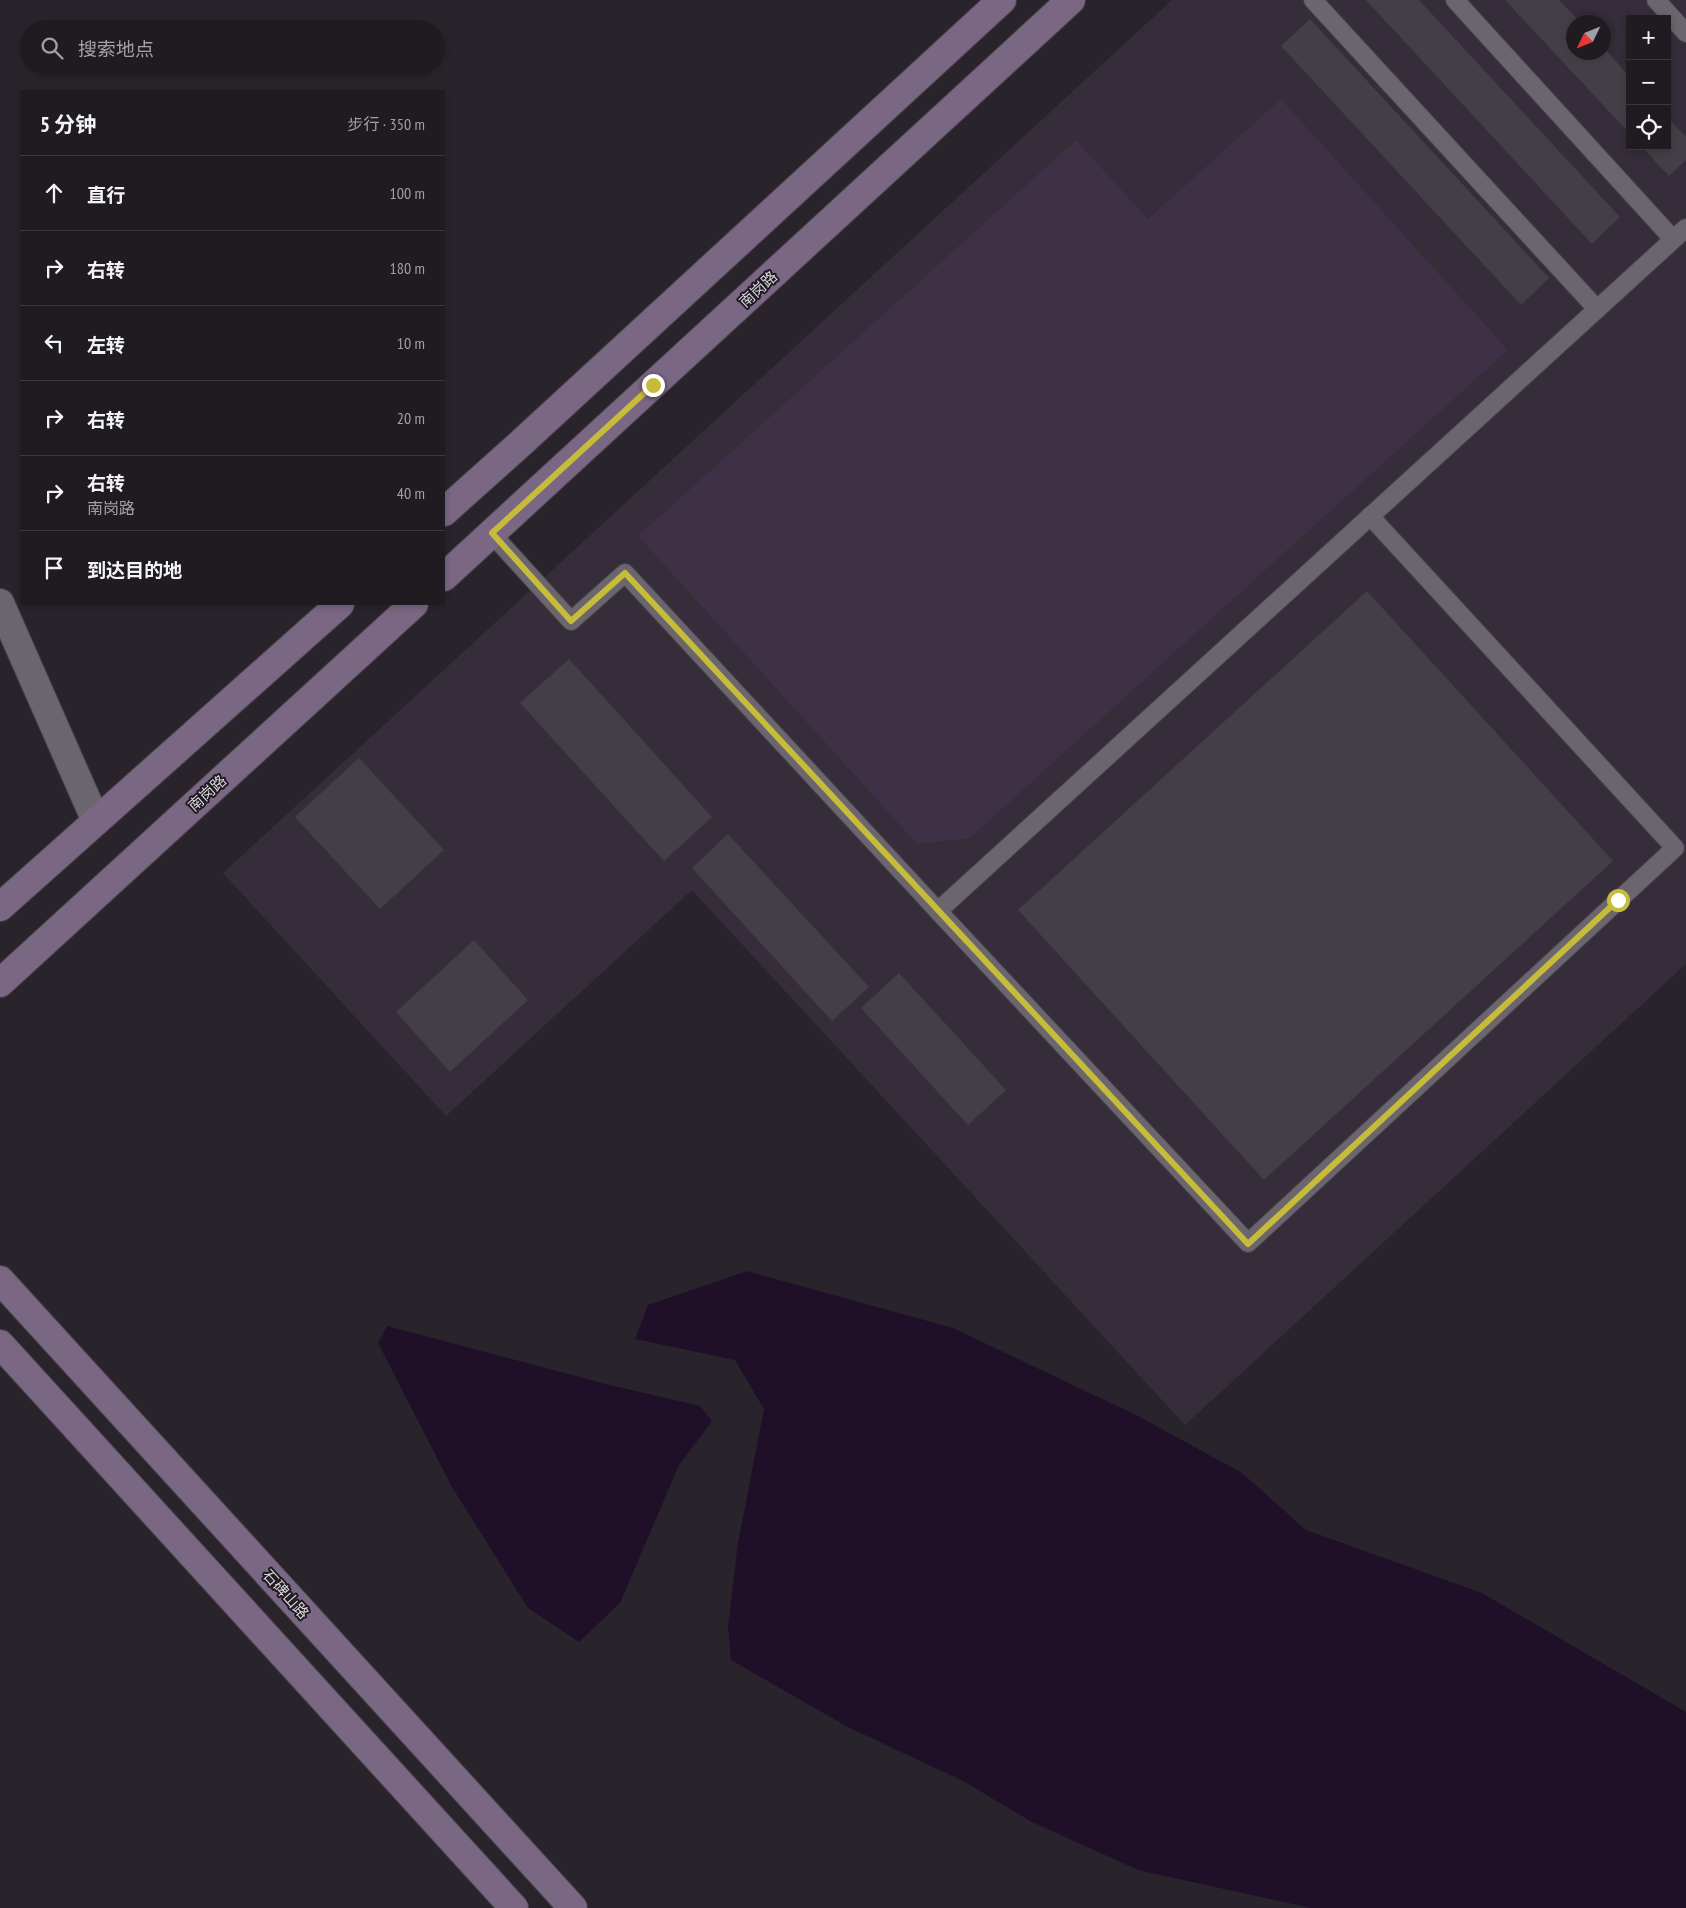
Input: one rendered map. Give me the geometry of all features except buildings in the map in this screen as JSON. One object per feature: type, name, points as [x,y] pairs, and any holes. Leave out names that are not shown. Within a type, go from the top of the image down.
[{"type":"main road","points":[[445,511],[1002,0]]},
{"type":"main road","name":"南岗路","points":[[445,576],[1072,0]]},
{"type":"main road","points":[[0,907],[339,605]]},
{"type":"main road","name":"南岗路","points":[[0,983],[413,605]]},
{"type":"main road","name":"石碑山路","points":[[0,1280],[573,1908]]},
{"type":"main road","points":[[0,1344],[514,1908]]},
{"type":"street","points":[[0,603],[96,821]]},
{"type":"lane","points":[[1313,0],[1597,309]]},
{"type":"lane","points":[[938,911],[1680,234],[1455,0]]},
{"type":"lane","points":[[1656,0],[1686,33]]},
{"type":"lane","points":[[492,533],[571,621],[625,573],[1248,1244],[1675,848],[1370,516]]},
{"type":"shaded area","points":[[1172,0],[1686,0],[1686,964],[1185,1425],[692,890],[446,1116],[223,873]]},
{"type":"shaded area","points":[[1281,99],[1508,350],[970,838],[917,844],[638,536],[1076,140],[1148,219]]},
{"type":"shaded area","points":[[747,1271],[953,1328],[1138,1416],[1242,1473],[1306,1530],[1482,1593],[1686,1712],[1686,1908],[1311,1908],[1138,1870],[1032,1822],[965,1782],[848,1727],[731,1660],[728,1626],[738,1543],[764,1409],[735,1360],[635,1339],[648,1305]]},
{"type":"shaded area","points":[[387,1326],[610,1385],[700,1406],[712,1421],[679,1465],[620,1603],[579,1642],[528,1608],[452,1487],[378,1343]]},
{"type":"route","points":[[653,385],[492,533],[571,621],[625,573],[1248,1244],[1618,900]]}]
